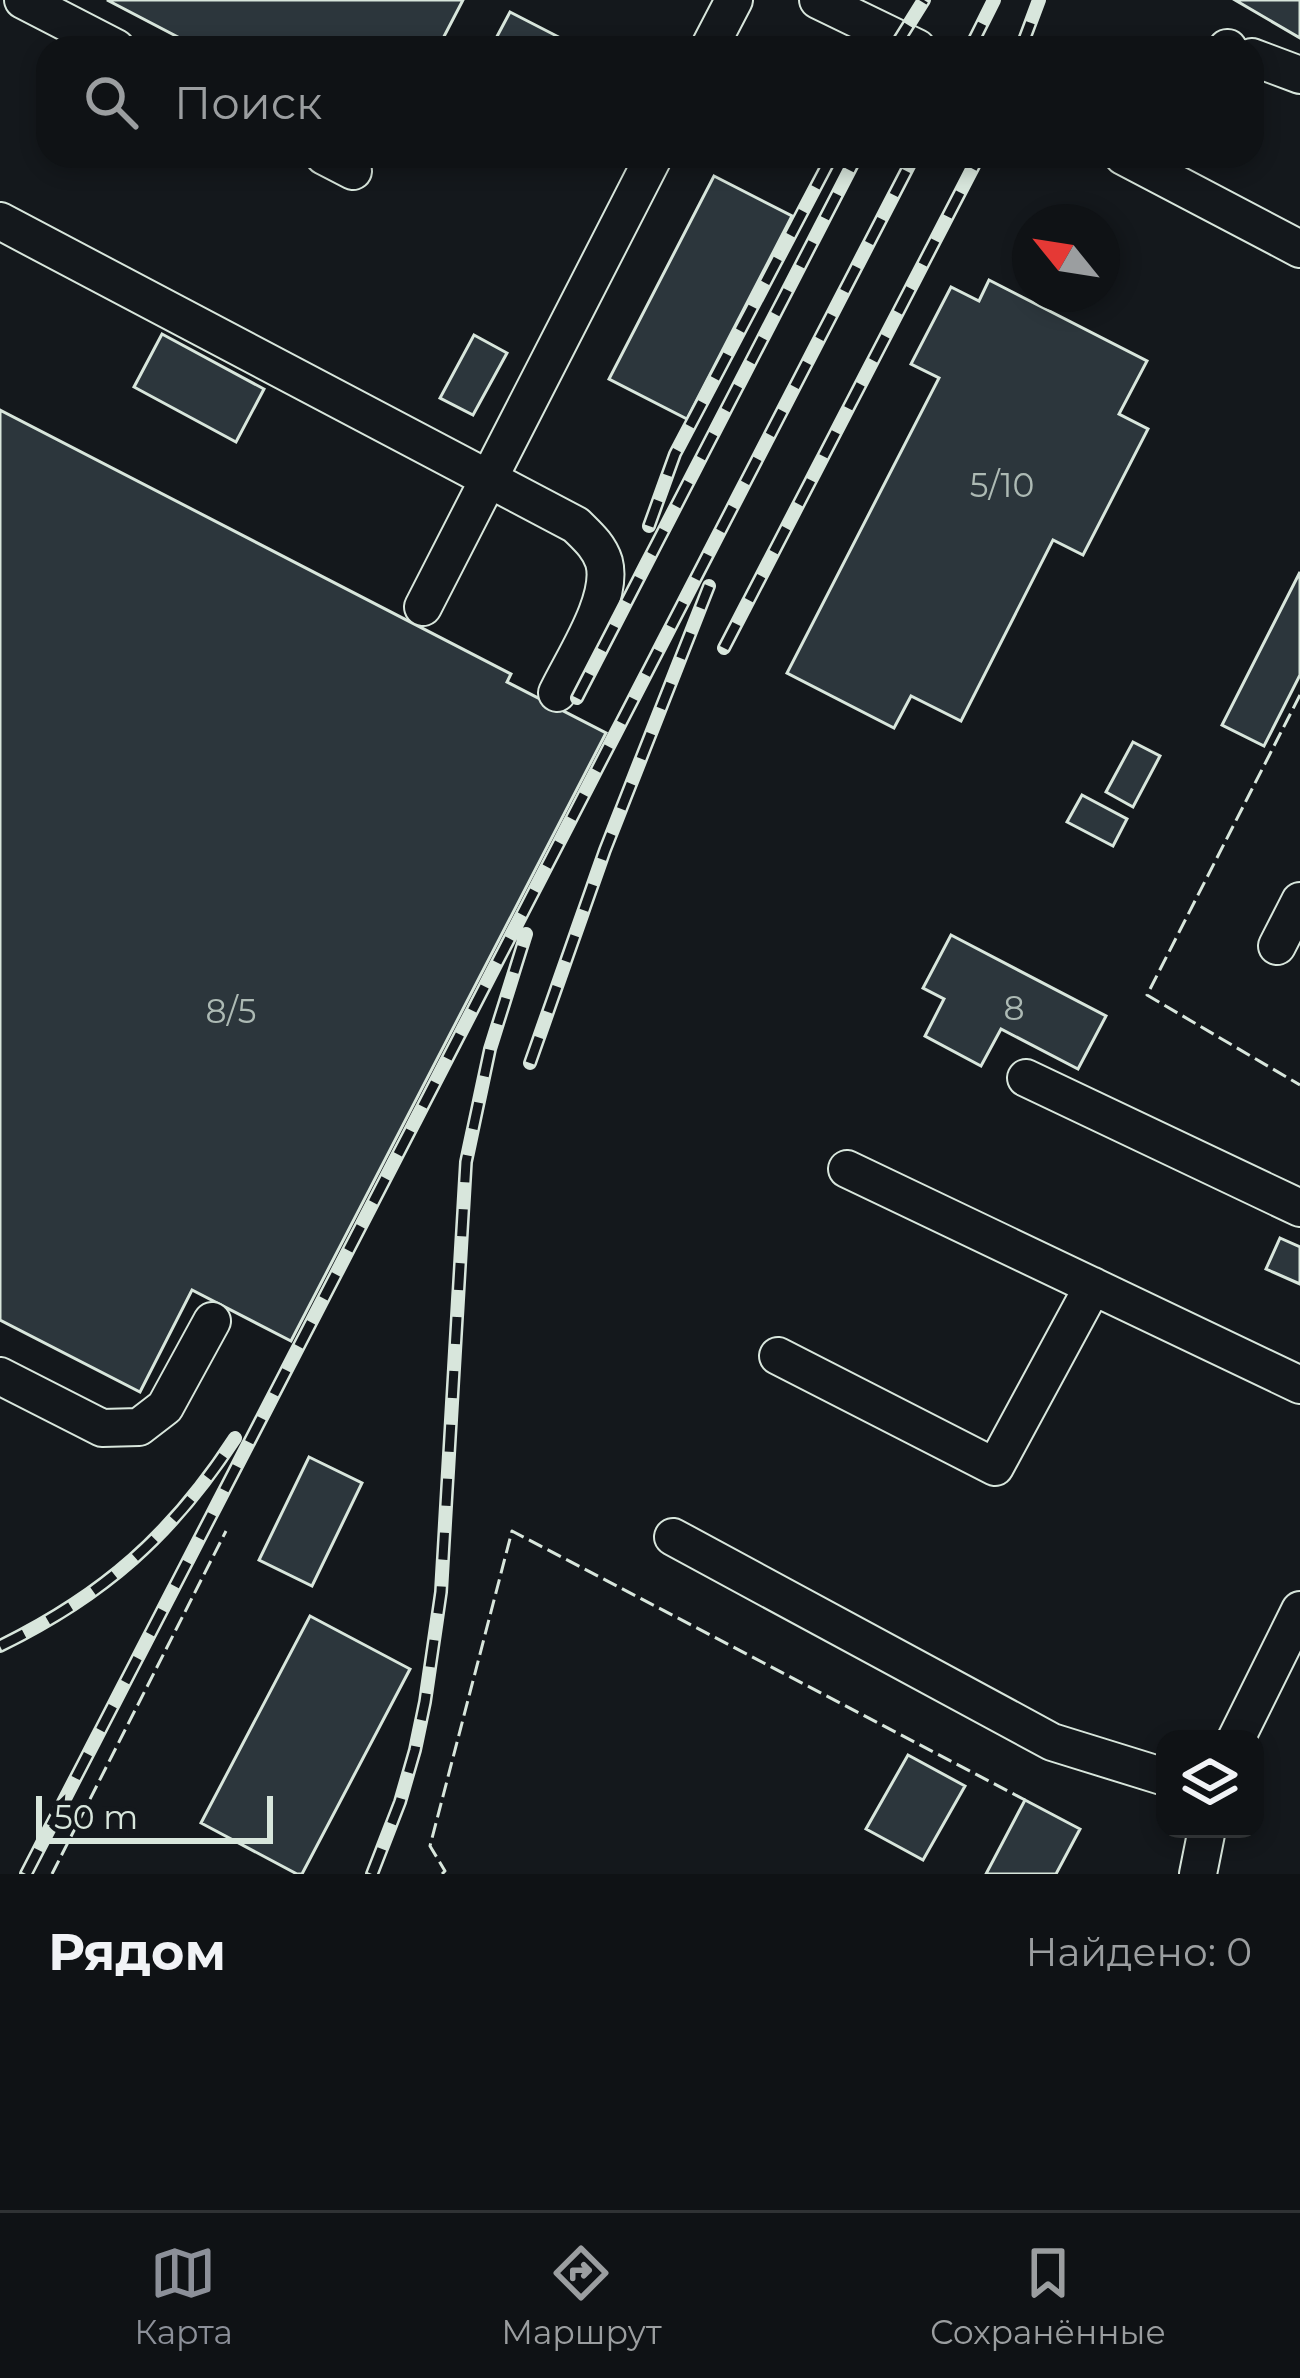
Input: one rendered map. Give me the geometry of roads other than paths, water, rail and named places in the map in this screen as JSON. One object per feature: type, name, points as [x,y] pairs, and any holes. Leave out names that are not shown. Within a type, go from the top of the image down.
[{"type":"street","points":[[23,0],[93,36]]},
{"type":"street","points":[[715,36],[734,0]]},
{"type":"street","points":[[818,0],[892,36]]},
{"type":"street","points":[[1264,62],[1300,75]]},
{"type":"street","points":[[423,607],[648,168]]},
{"type":"street","points":[[1146,168],[1300,249]]},
{"type":"street","points":[[0,221],[576,525],[598,548],[606,568],[603,598],[556,693]]},
{"type":"street","points":[[1277,946],[1300,901]]},
{"type":"street","points":[[1026,1078],[1300,1208]]},
{"type":"street","points":[[847,1169],[1300,1385]]},
{"type":"street","points":[[778,1356],[995,1466],[1093,1286]]},
{"type":"street","points":[[0,1376],[102,1427],[139,1427],[165,1407],[212,1321]]},
{"type":"street","points":[[673,1537],[1052,1742],[1156,1774]]},
{"type":"street","points":[[1240,1730],[1300,1610]]},
{"type":"street","points":[[1198,1874],[1205,1838]]},
{"type":"railway","points":[[902,36],[924,0]]},
{"type":"railway","points":[[976,36],[994,0]]},
{"type":"railway","points":[[1026,36],[1039,0]]},
{"type":"railway","points":[[649,526],[675,454],[826,168]]},
{"type":"railway","points":[[577,698],[851,168]]},
{"type":"railway","points":[[26,1874],[908,168]]},
{"type":"railway","points":[[724,648],[973,168]]},
{"type":"railway","points":[[530,1063],[605,850],[709,586]]},
{"type":"railway","points":[[372,1874],[400,1802],[425,1702],[441,1592],[466,1162],[490,1049],[526,934]]},
{"type":"railway","points":[[0,1646],[72,1606],[133,1559],[186,1504],[235,1438]]}]
